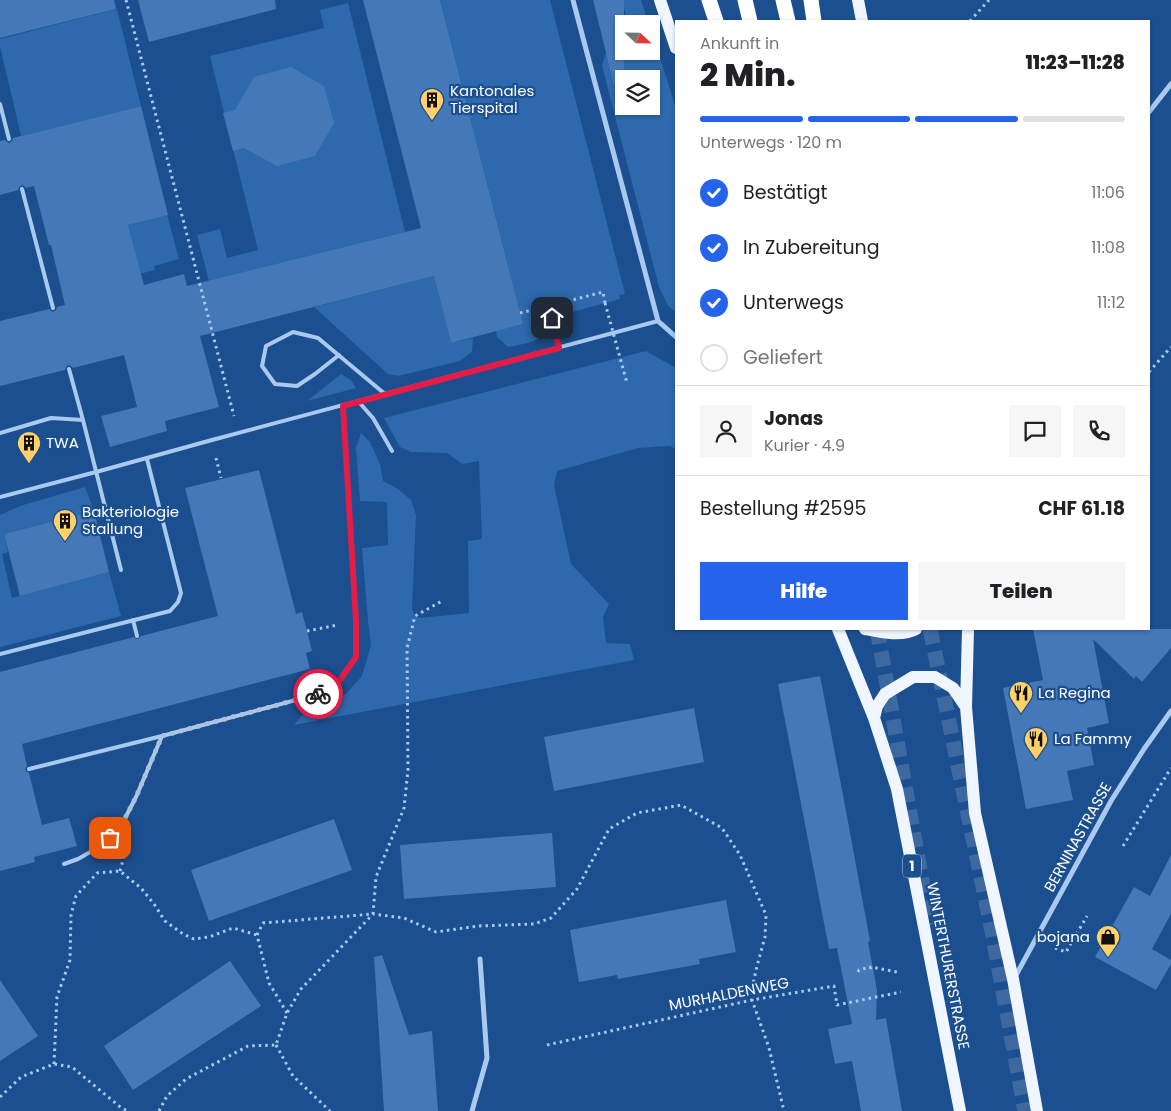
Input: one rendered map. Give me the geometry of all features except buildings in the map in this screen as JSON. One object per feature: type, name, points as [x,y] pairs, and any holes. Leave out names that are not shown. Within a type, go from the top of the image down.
[{"type":"highway","points":[[709,0],[716,20]]},
{"type":"highway","points":[[745,0],[750,20]]},
{"type":"highway","points":[[784,0],[788,20]]},
{"type":"highway","points":[[811,0],[814,20]]},
{"type":"main road","points":[[660,0],[675,45]]},
{"type":"main road","points":[[858,0],[862,20]]},
{"type":"main road","name":"WINTERTHURERSTRASSE","points":[[838,630],[874,718],[897,789],[960,1111]]},
{"type":"main road","points":[[871,630],[888,633],[914,630]]},
{"type":"main road","points":[[968,630],[966,707],[975,812],[1014,979],[1037,1111]]},
{"type":"main road","points":[[874,718],[877,706],[885,694],[913,676],[935,677],[953,688],[966,707]]},
{"type":"street","points":[[573,0],[658,321],[675,336]]},
{"type":"street","points":[[1150,111],[1171,84]]},
{"type":"street","name":"BERNINASTRASSE","points":[[1014,979],[1111,801],[1171,711]]},
{"type":"street","points":[[472,1111],[487,1058],[480,959]]},
{"type":"lane","points":[[0,104],[9,139]]},
{"type":"lane","points":[[22,189],[53,308]]},
{"type":"lane","points":[[552,318],[559,348]]},
{"type":"lane","points":[[0,496],[146,459],[658,321]]},
{"type":"lane","points":[[339,355],[297,386],[275,384],[262,366],[266,346],[293,332],[318,338],[339,355],[385,394]]},
{"type":"lane","points":[[70,369],[120,570]]},
{"type":"lane","points":[[358,401],[373,418],[392,451]]},
{"type":"lane","points":[[29,769],[162,736],[333,690],[356,657],[356,621],[343,406]]},
{"type":"lane","points":[[0,433],[51,418],[83,420]]},
{"type":"lane","points":[[0,654],[170,610],[178,602],[181,593],[146,459]]},
{"type":"lane","points":[[133,620],[137,636]]},
{"type":"lane","points":[[64,864],[78,859],[99,847],[120,828],[136,797],[162,736]]},
{"type":"path","points":[[126,0],[238,434]]},
{"type":"path","points":[[971,20],[989,0]]},
{"type":"path","points":[[557,304],[603,292],[627,383]]},
{"type":"path","points":[[520,313],[539,308]]},
{"type":"path","points":[[1150,371],[1171,347]]},
{"type":"path","points":[[330,1111],[293,1076],[276,1045],[287,1013],[301,989],[372,914],[376,877],[404,808],[408,770],[407,648],[415,616],[442,601]]},
{"type":"path","points":[[307,631],[356,621]]},
{"type":"path","points":[[1123,846],[1171,768]]},
{"type":"path","points":[[287,1013],[269,983],[256,935],[263,923],[372,914],[404,918],[436,932],[478,926],[534,924],[551,918],[578,889],[609,829],[637,813],[681,806],[722,828],[740,855],[766,915],[766,937],[752,988],[752,1000],[768,1048],[784,1111]]},
{"type":"path","points":[[54,1064],[56,997],[70,960],[71,916],[76,896],[97,873],[120,872],[141,888],[165,921],[183,934],[194,939],[233,928],[256,935]]},
{"type":"path","points":[[1055,948],[1066,952],[1087,916]]},
{"type":"path","points":[[858,972],[859,970],[871,968],[898,972]]},
{"type":"path","name":"MURHALDENWEG","points":[[546,1045],[752,1000],[834,986],[837,1005],[901,992]]},
{"type":"path","points":[[159,1111],[166,1096],[186,1079],[248,1046],[276,1045]]},
{"type":"path","points":[[0,1097],[21,1077],[54,1064],[72,1066],[127,1111]]},
{"type":"shaded area","points":[[440,0],[550,0],[625,294],[619,295],[620,299],[546,319],[547,329],[545,334],[536,340],[524,344],[508,347],[497,337],[496,331],[523,324]]},
{"type":"shaded area","points":[[622,0],[641,0],[646,15],[626,15]]},
{"type":"shaded area","points":[[348,3],[405,232],[209,281],[197,235],[220,229],[227,258],[258,250],[210,56],[324,28],[320,10]]},
{"type":"shaded area","points":[[117,9],[141,106],[21,136],[0,39]]},
{"type":"shaded area","points":[[606,52],[615,52],[615,60],[660,60],[660,58],[675,105],[675,311],[668,306],[659,287],[602,66]]},
{"type":"shaded area","points":[[167,215],[179,259],[154,266],[155,270],[74,291],[134,247],[128,225]]},
{"type":"shaded area","points":[[434,276],[451,343],[473,338],[472,352],[460,361],[398,376],[388,374],[314,307]]},
{"type":"shaded area","points":[[646,351],[675,367],[675,448],[670,446],[638,448],[557,471],[554,485],[571,564],[609,604],[603,617],[606,643],[630,644],[634,660],[294,725],[304,713],[328,706],[347,693],[362,676],[371,645],[362,548],[388,545],[387,502],[360,501],[356,448],[361,433],[370,442],[380,464],[383,481],[398,489],[411,500],[416,515],[412,609],[415,616],[420,618],[469,613],[468,541],[482,539],[479,461],[462,464],[447,453],[411,452],[400,447],[384,418]]},
{"type":"shaded area","points":[[341,374],[351,380],[356,388],[307,401]]},
{"type":"shaded area","points":[[85,487],[94,511],[4,534],[8,552],[2,554],[12,598],[109,572],[121,616],[0,647],[0,515],[20,506]]},
{"type":"tunnel","points":[[877,630],[930,925]]},
{"type":"tunnel","points":[[930,630],[991,926],[1025,1111]]},
{"type":"way so far","points":[[110,838],[120,828],[136,797],[162,736],[318,694]]},
{"type":"place","name":"Kantonales Tierspital","points":[[432,121]]},
{"type":"place","name":"TWA","points":[[29,464]]},
{"type":"place","name":"Bakteriologie Stallung","points":[[65,542]]},
{"type":"place","name":"La Regina","points":[[1021,714]]},
{"type":"place","name":"La Fammy","points":[[1036,760]]},
{"type":"place","name":"bojana","points":[[1108,958]]},
{"type":"route","points":[[318,694],[333,690],[356,657],[356,621],[343,406],[559,348],[552,318]]}]
